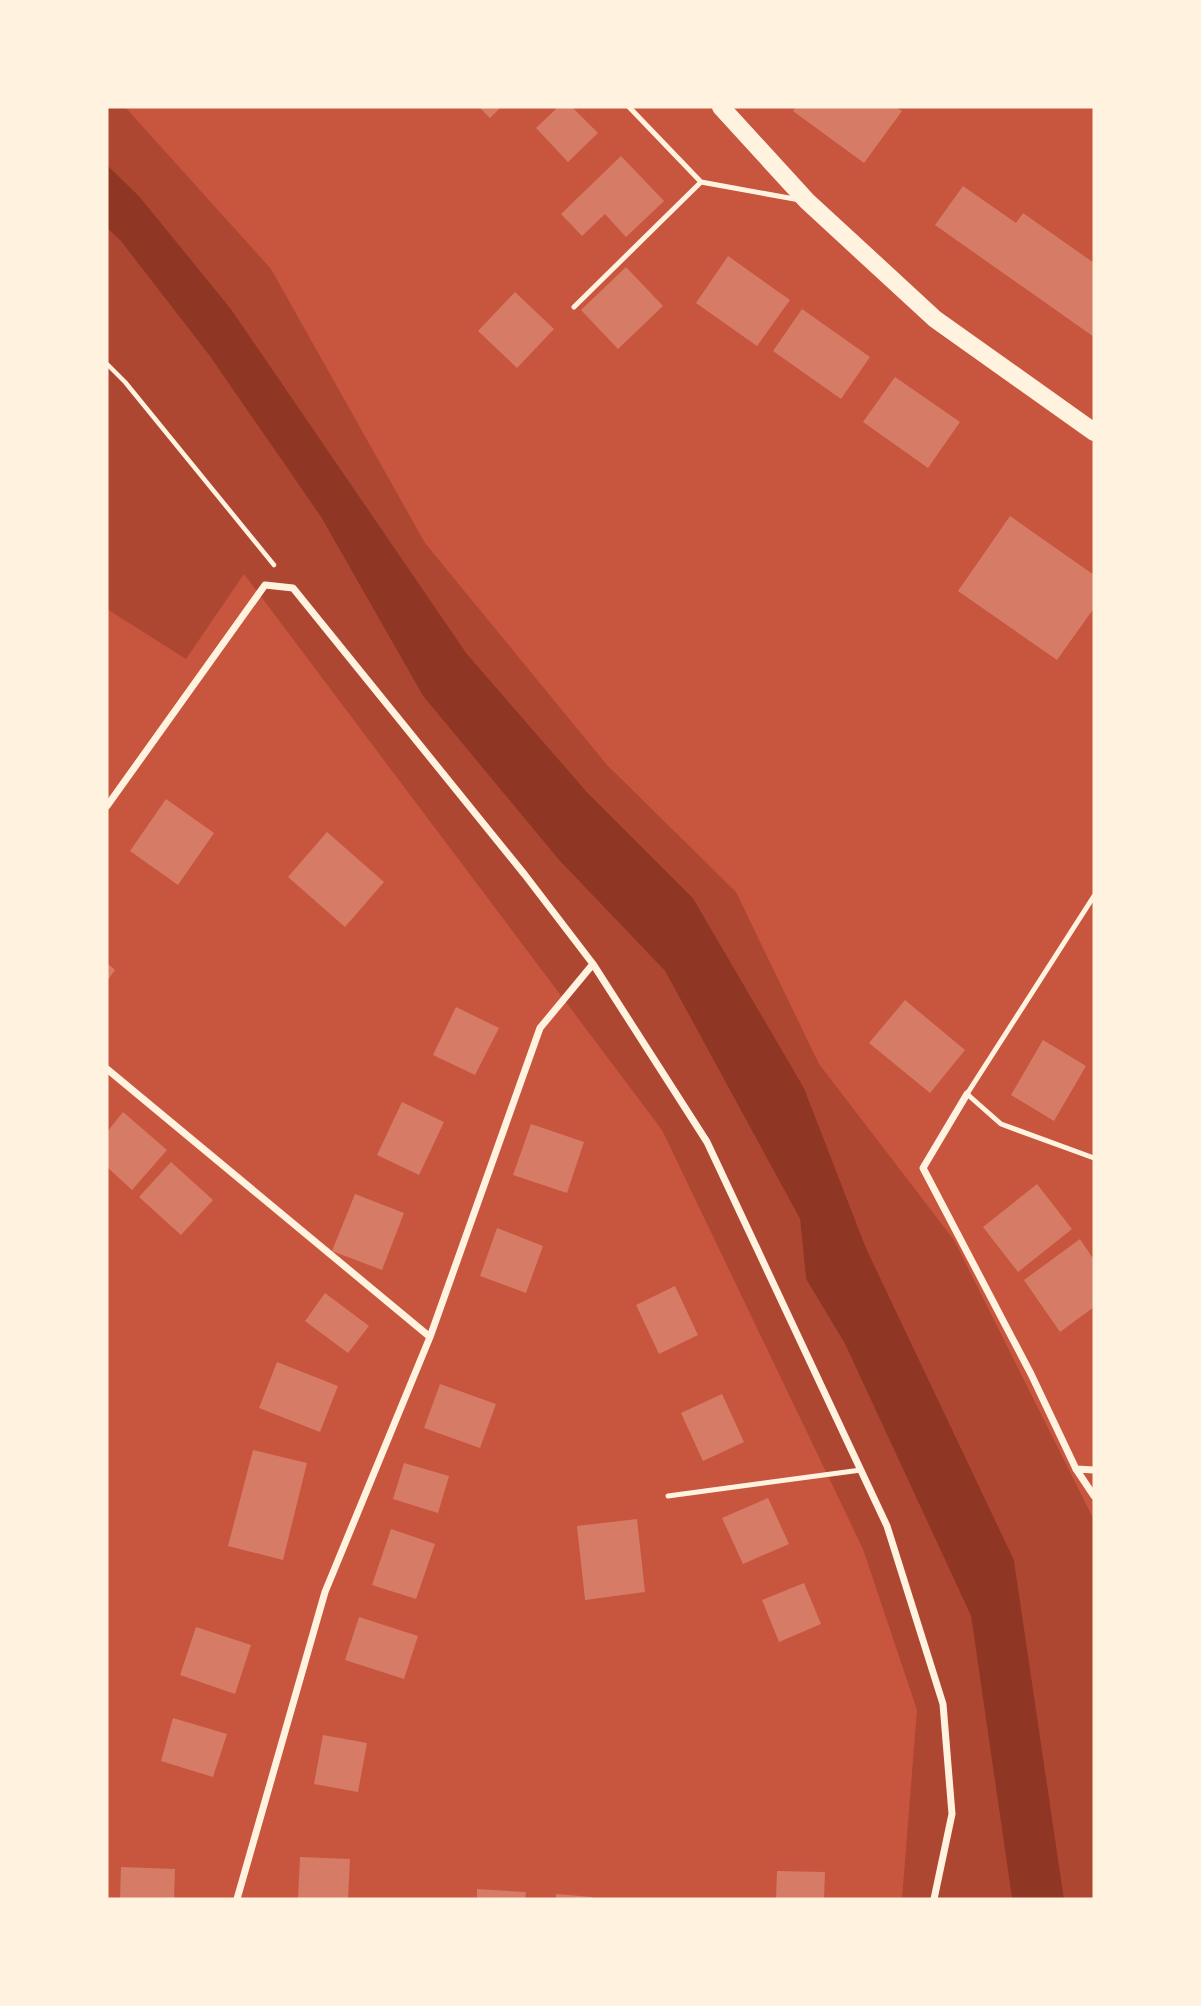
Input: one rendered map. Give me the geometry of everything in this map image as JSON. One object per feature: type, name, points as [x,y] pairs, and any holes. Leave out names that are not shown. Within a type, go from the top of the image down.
[{"type":"main road","points":[[721,107],[807,201],[935,319],[1094,432]]},
{"type":"street","points":[[107,806],[265,585],[293,587],[525,875],[593,964],[707,1142],[887,1526],[943,1704],[952,1814],[934,1899]]},
{"type":"street","points":[[237,1899],[325,1592],[430,1337],[540,1028],[593,964]]},
{"type":"street","points":[[107,1069],[430,1337]]},
{"type":"street","points":[[967,1094],[922,1168],[1031,1374],[1076,1469],[1094,1496]]},
{"type":"street","points":[[1076,1469],[1094,1470]]},
{"type":"lane","points":[[629,107],[701,182],[807,201]]},
{"type":"lane","points":[[573,307],[701,182]]},
{"type":"lane","points":[[1094,896],[967,1094],[1001,1124],[1094,1158]]},
{"type":"lane","points":[[668,1496],[861,1470]]},
{"type":"path","points":[[107,364],[125,382],[293,587]]},
{"type":"shaded area","points":[[107,107],[125,107],[271,269],[425,543],[607,765],[736,892],[819,1064],[954,1240],[1094,1520],[1094,1899],[1064,1899],[1014,1560],[866,1248],[804,1088],[693,898],[586,791],[467,654],[231,309],[139,196],[107,165]]},
{"type":"shaded area","points":[[107,165],[139,196],[231,309],[467,654],[586,791],[693,898],[804,1088],[866,1248],[1014,1560],[1064,1899],[1012,1899],[971,1616],[845,1344],[806,1279],[800,1219],[665,971],[559,860],[423,696],[321,517],[209,355],[120,240],[107,228]]},
{"type":"shaded area","points":[[107,228],[120,240],[209,355],[321,517],[423,696],[559,860],[665,971],[800,1219],[806,1279],[845,1344],[971,1616],[1012,1899],[902,1899],[917,1710],[863,1549],[662,1130],[244,574],[186,659],[107,609]]},
{"type":"building","points":[[479,107],[501,107],[490,118]]},
{"type":"building","points":[[558,107],[572,107],[598,133],[568,162],[536,128]]},
{"type":"building","points":[[796,107],[895,107],[902,111],[864,163],[793,111]]},
{"type":"building","points":[[621,156],[664,201],[626,237],[605,214],[582,236],[561,214]]},
{"type":"building","points":[[963,186],[1016,223],[1023,213],[1094,263],[1094,337],[935,225]]},
{"type":"building","points":[[728,256],[790,300],[757,346],[696,303]]},
{"type":"building","points":[[626,267],[663,306],[618,349],[581,310]]},
{"type":"building","points":[[515,292],[554,329],[517,368],[478,331]]},
{"type":"building","points":[[802,309],[870,357],[841,399],[773,351]]},
{"type":"building","points":[[895,377],[960,422],[928,468],[863,422]]},
{"type":"building","points":[[1010,516],[1094,575],[1094,608],[1057,660],[958,591]]},
{"type":"building","points":[[166,799],[214,833],[178,885],[130,851]]},
{"type":"building","points":[[327,832],[384,882],[345,927],[288,877]]},
{"type":"building","points":[[107,963],[115,970],[107,981]]},
{"type":"building","points":[[905,1000],[965,1050],[930,1093],[869,1043]]},
{"type":"building","points":[[456,1007],[499,1028],[475,1075],[433,1055]]},
{"type":"building","points":[[1043,1040],[1086,1066],[1054,1121],[1011,1095]]},
{"type":"building","points":[[402,1102],[444,1122],[419,1175],[377,1155]]},
{"type":"building","points":[[123,1112],[167,1150],[132,1190],[107,1167],[107,1132]]},
{"type":"building","points":[[531,1124],[584,1142],[567,1193],[513,1175]]},
{"type":"building","points":[[171,1162],[213,1200],[181,1235],[139,1197]]},
{"type":"building","points":[[1037,1184],[1072,1229],[1018,1272],[983,1227]]},
{"type":"building","points":[[355,1194],[404,1213],[382,1270],[332,1251]]},
{"type":"building","points":[[497,1228],[543,1246],[526,1293],[480,1276]]},
{"type":"building","points":[[1080,1239],[1094,1260],[1094,1307],[1060,1332],[1024,1280]]},
{"type":"building","points":[[675,1286],[698,1335],[659,1354],[636,1305]]},
{"type":"building","points":[[325,1293],[369,1326],[348,1353],[305,1321]]},
{"type":"building","points":[[277,1362],[338,1386],[320,1432],[259,1408]]},
{"type":"building","points":[[440,1384],[496,1404],[480,1448],[424,1428]]},
{"type":"building","points":[[722,1394],[744,1442],[703,1461],[681,1413]]},
{"type":"building","points":[[253,1450],[307,1463],[283,1560],[228,1546]]},
{"type":"building","points":[[404,1463],[449,1476],[438,1513],[393,1499]]},
{"type":"building","points":[[768,1498],[789,1544],[743,1564],[722,1518]]},
{"type":"building","points":[[637,1519],[645,1592],[585,1600],[577,1526]]},
{"type":"building","points":[[391,1529],[435,1544],[416,1599],[372,1585]]},
{"type":"building","points":[[804,1583],[821,1624],[779,1642],[762,1600]]},
{"type":"building","points":[[359,1617],[418,1636],[404,1679],[345,1660]]},
{"type":"building","points":[[196,1627],[251,1645],[235,1694],[180,1675]]},
{"type":"building","points":[[173,1718],[227,1734],[213,1777],[161,1761]]},
{"type":"building","points":[[323,1735],[367,1743],[358,1792],[314,1784]]},
{"type":"building","points":[[300,1857],[350,1859],[348,1899],[298,1899]]},
{"type":"building","points":[[121,1867],[175,1869],[174,1899],[120,1899]]},
{"type":"building","points":[[777,1871],[825,1872],[824,1899],[776,1899]]},
{"type":"building","points":[[477,1889],[526,1892],[525,1899],[477,1899]]},
{"type":"building","points":[[556,1894],[592,1897],[592,1899],[556,1899]]}]
